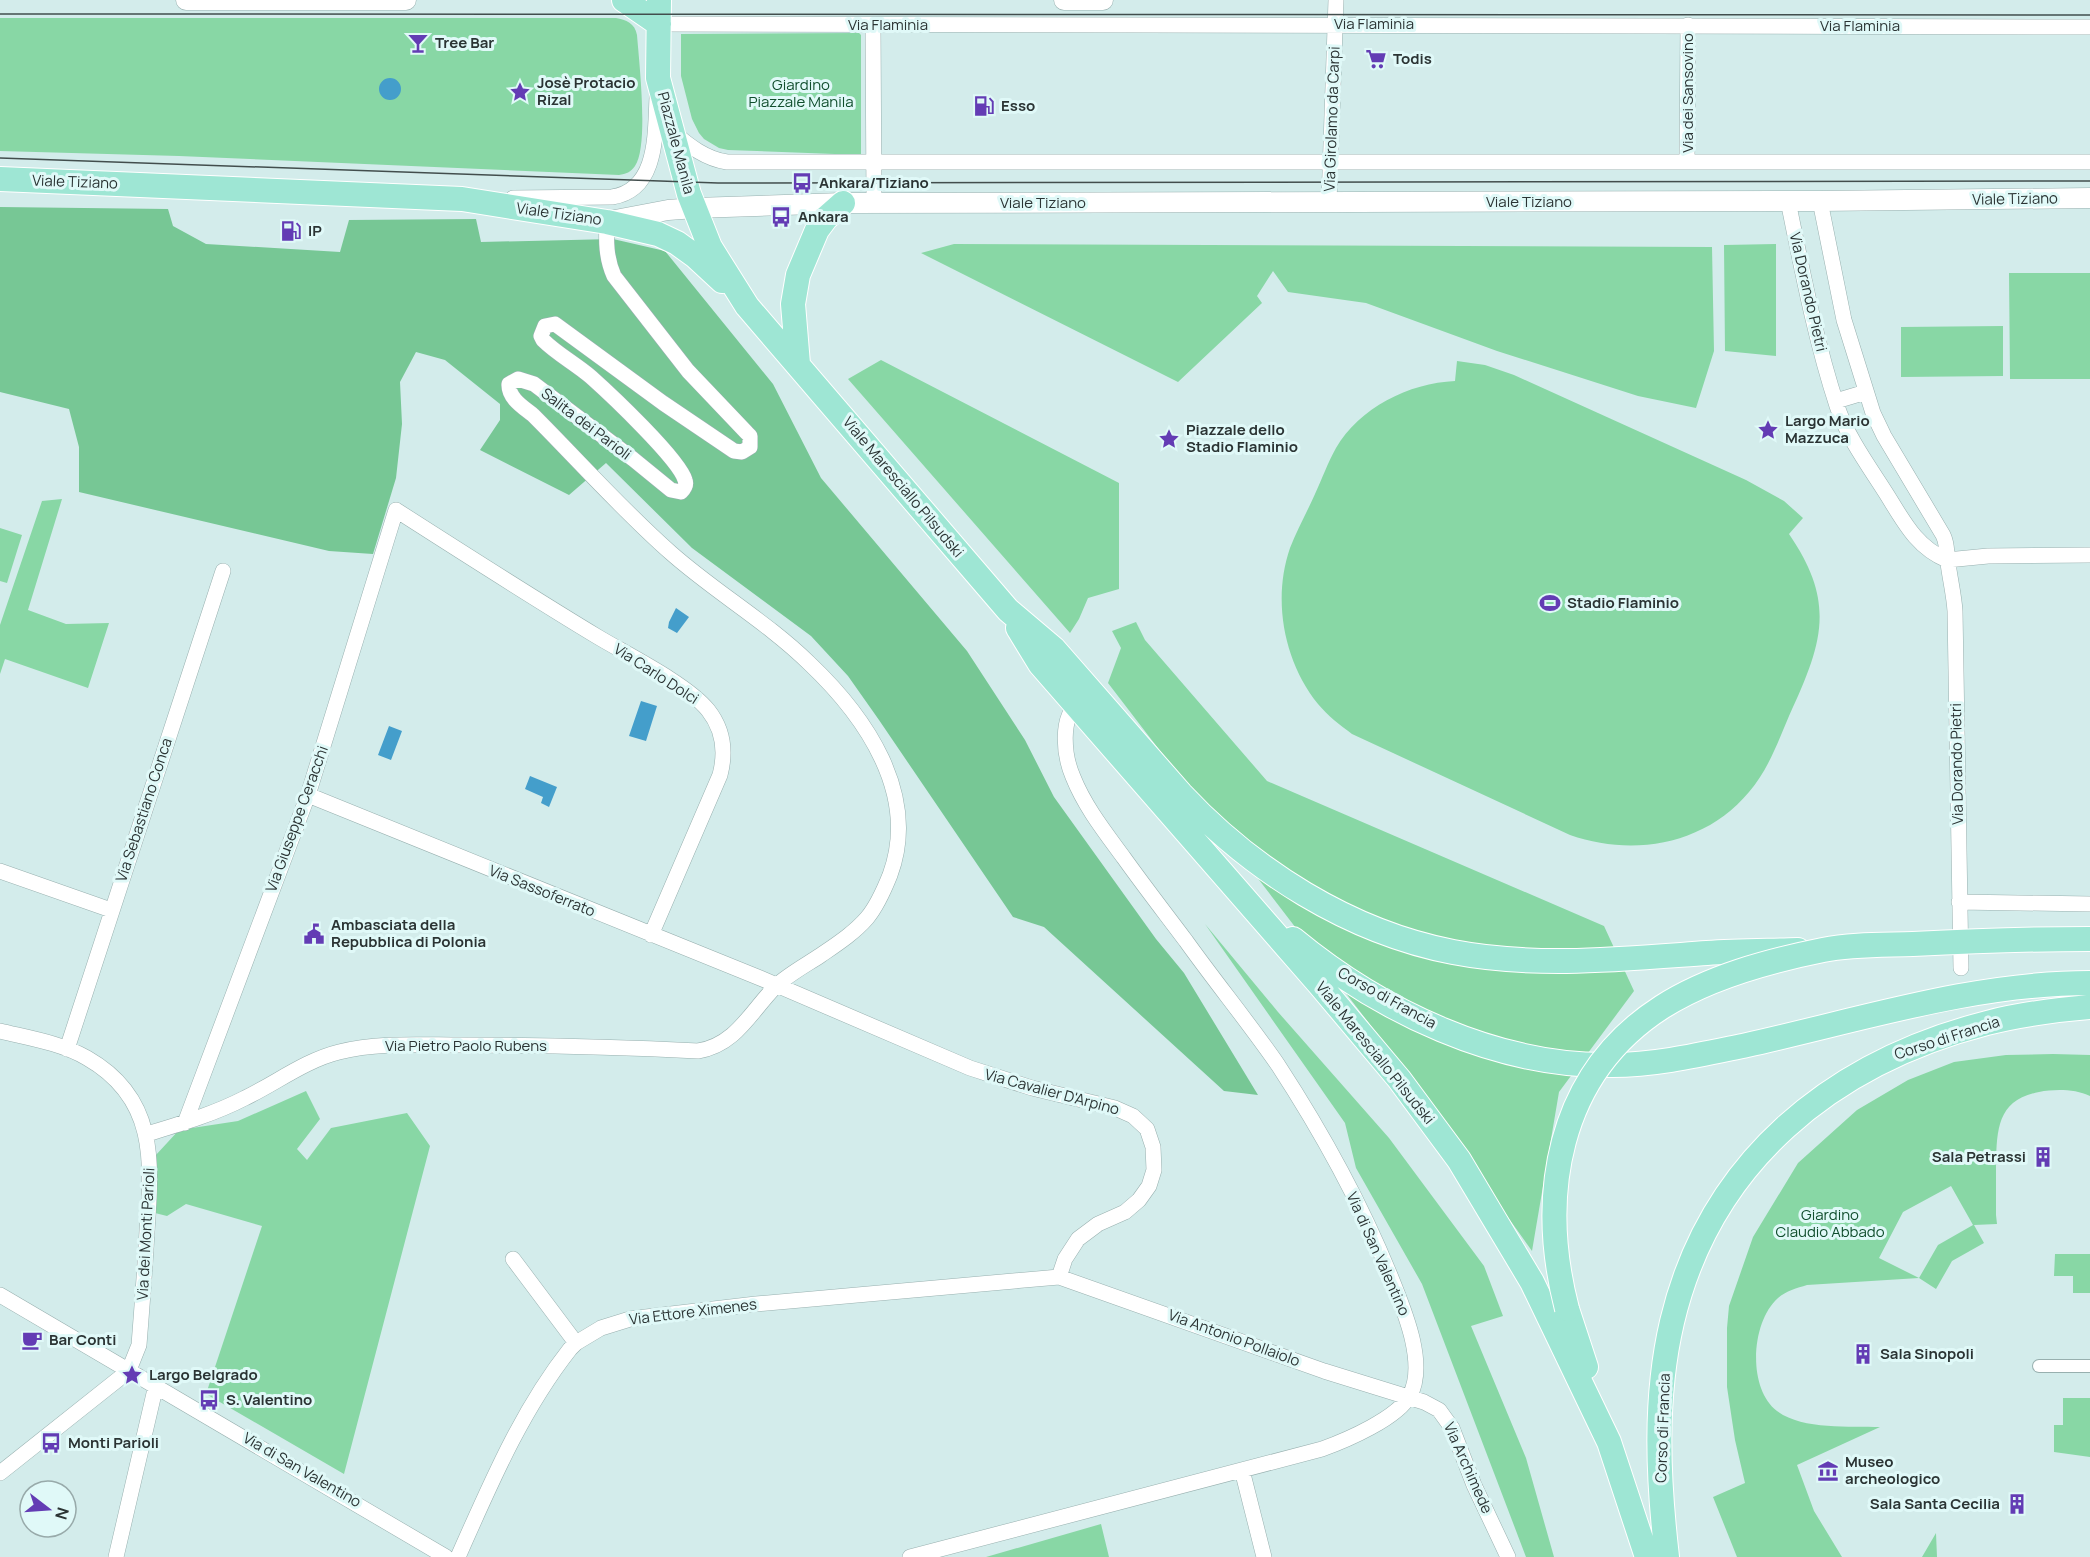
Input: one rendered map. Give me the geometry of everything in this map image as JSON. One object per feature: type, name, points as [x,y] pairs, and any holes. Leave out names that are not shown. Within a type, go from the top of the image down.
[{"type":"main road","points":[[624,0],[659,12]]},
{"type":"main road","name":"Piazzale Manila","points":[[659,12],[658,78],[689,194],[710,247],[747,306]]},
{"type":"main road","name":"Viale Tiziano","points":[[0,179],[462,199],[607,222]]},
{"type":"main road","points":[[798,364],[793,304],[798,275],[817,230],[826,218],[843,203]]},
{"type":"main road","points":[[607,222],[658,234],[676,243],[695,256],[747,306]]},
{"type":"main road","name":"Viale Maresciallo Pilsudski","points":[[747,306],[1008,610],[1040,664],[1083,698],[1200,814],[1253,860],[1318,901],[1379,929],[1414,942],[1453,952],[1532,959],[1607,959],[1710,952],[1825,950]]},
{"type":"main road","name":"Viale Maresciallo Pilsudski","points":[[1083,698],[1234,884],[1399,1079],[1454,1152],[1532,1282],[1609,1442],[1647,1557]]},
{"type":"main road","name":"Corso di Francia","points":[[1234,884],[1295,940],[1380,998],[1444,1030],[1512,1052],[1552,1061],[1619,1065],[1642,1063],[1719,1051],[1899,1009],[1987,992],[2056,983],[2090,982]]},
{"type":"main road","points":[[1609,1442],[1560,1281],[1555,1249],[1554,1190],[1566,1135],[1580,1100],[1597,1071],[1636,1027],[1680,996],[1737,974],[1825,950],[2009,940],[2090,939]]},
{"type":"main road","name":"Corso di Francia","points":[[1667,1557],[1660,1468],[1663,1381],[1672,1324],[1683,1284],[1699,1244],[1746,1169],[1799,1115],[1847,1079],[1878,1063],[1914,1047],[1988,1023],[2025,1015],[2090,1007]]},
{"type":"street","points":[[186,0],[406,0]]},
{"type":"street","points":[[1064,0],[1103,0]]},
{"type":"street","name":"Via Girolamo da Carpi","points":[[1329,202],[1336,0]]},
{"type":"street","name":"Via Flaminia","points":[[659,12],[873,25],[2090,27]]},
{"type":"street","points":[[873,25],[874,203]]},
{"type":"street","name":"Via dei Sansovino","points":[[1687,161],[1688,25]]},
{"type":"street","name":"Piazzale Manila","points":[[462,199],[612,196],[629,192],[642,180],[651,159],[658,78]]},
{"type":"street","points":[[673,132],[700,153],[717,161],[728,162],[2090,162]]},
{"type":"street","name":"Viale Tiziano","points":[[607,222],[668,210],[843,203],[1820,201],[2090,198]]},
{"type":"street","name":"Via Dorando Pietri","points":[[1788,201],[1812,316],[1836,401],[1857,446],[1903,519],[1926,549],[1947,560]]},
{"type":"street","name":"Via Dorando Pietri","points":[[1820,201],[1844,320],[1877,423],[1946,541],[1955,611],[1961,968]]},
{"type":"street","name":"Salita dei Parioli","points":[[607,222],[606,246],[614,276],[688,371],[750,436],[750,447],[742,452],[734,451],[663,403],[555,324],[545,326],[543,340],[590,376],[643,428],[682,473],[685,488],[681,492],[671,490],[534,384],[518,379],[509,384],[508,390],[512,397],[659,542],[796,651],[820,673],[864,727],[883,761],[893,789],[897,811],[897,845],[892,870],[874,908],[867,918],[844,939],[777,986]]},
{"type":"street","points":[[1836,401],[1866,392]]},
{"type":"street","name":"Via Giuseppe Ceracchi","points":[[185,1123],[308,795],[396,510]]},
{"type":"street","name":"Via Carlo Dolci","points":[[396,510],[540,602],[671,681],[699,701],[717,723],[723,748],[720,775],[651,935]]},
{"type":"street","points":[[1947,560],[1988,556],[2090,555]]},
{"type":"street","name":"Via Sebastiano Conca","points":[[67,1049],[223,571]]},
{"type":"street","name":"Via di San Valentino","points":[[1083,698],[1071,711],[1067,727],[1068,762],[1074,778],[1091,812],[1276,1063],[1320,1136],[1372,1234],[1409,1327],[1416,1365],[1413,1388],[1409,1397]]},
{"type":"street","name":"Via Sassoferrato","points":[[308,795],[777,986]]},
{"type":"street","points":[[0,871],[111,910]]},
{"type":"street","points":[[1959,902],[2090,904]]},
{"type":"street","name":"Via Pietro Paolo Rubens","points":[[147,1134],[185,1123],[244,1099],[324,1057],[360,1048],[574,1046],[704,1050],[732,1036],[777,986]]},
{"type":"street","name":"Via Cavalier D'Arpino","points":[[777,986],[970,1068],[1032,1088],[1115,1108],[1139,1120],[1147,1130],[1154,1154],[1154,1170],[1149,1186],[1139,1200],[1125,1212],[1098,1224],[1078,1239],[1065,1259],[1059,1277]]},
{"type":"street","name":"Via dei Monti Parioli","points":[[0,1031],[67,1049],[95,1062],[118,1082],[135,1105],[147,1134],[151,1181],[139,1345],[128,1369]]},
{"type":"street","points":[[513,1259],[576,1342]]},
{"type":"street","name":"Via Antonio Pollaiolo","points":[[1059,1277],[1324,1371],[1409,1397]]},
{"type":"street","name":"Via Ettore Ximenes","points":[[458,1557],[525,1416],[576,1342],[601,1328],[614,1323],[654,1316],[1059,1277]]},
{"type":"street","points":[[0,1295],[156,1385],[116,1557]]},
{"type":"street","points":[[2039,1366],[2090,1366]]},
{"type":"street","points":[[0,1473],[110,1387],[128,1369]]},
{"type":"street","name":"Via di San Valentino","points":[[156,1385],[447,1557]]},
{"type":"street","points":[[910,1557],[1323,1449],[1382,1420],[1409,1397]]},
{"type":"street","name":"Via Archimede","points":[[1409,1397],[1432,1406],[1446,1418],[1508,1557]]},
{"type":"street","points":[[1242,1470],[1264,1557]]},
{"type":"green space","points":[[0,18],[616,18],[630,23],[637,35],[642,103],[642,141],[639,156],[632,170],[619,175],[179,156],[0,151]]},
{"type":"green space","name":"Giardino Piazzale Manila","points":[[859,33],[861,35],[861,155],[728,150],[719,148],[699,133],[692,119],[681,76],[681,34]]},
{"type":"green space","points":[[0,207],[168,209],[173,226],[206,244],[340,252],[349,220],[476,219],[481,242],[613,239],[665,251],[773,384],[821,478],[967,651],[1025,740],[1054,797],[1156,939],[1184,973],[1258,1095],[1224,1091],[1044,927],[1013,917],[848,676],[811,636],[692,548],[606,463],[569,495],[480,450],[500,420],[500,404],[445,360],[416,352],[400,382],[402,424],[396,478],[373,554],[329,551],[79,492],[79,447],[69,409],[0,392]]},
{"type":"green space","points":[[954,244],[1712,247],[1714,351],[1696,408],[1638,396],[1497,351],[1366,303],[1288,292],[1273,271],[1257,296],[1262,303],[1178,382],[921,253]]},
{"type":"green space","points":[[1776,244],[1776,356],[1725,351],[1724,245]]},
{"type":"green space","points":[[2009,273],[2090,273],[2090,379],[2010,379]]},
{"type":"green space","points":[[2003,326],[2003,376],[1901,377],[1901,327]]},
{"type":"green space","points":[[881,360],[1119,483],[1119,589],[1088,598],[1070,633],[848,379]]},
{"type":"green space","name":"Stadio Flaminio","points":[[1457,361],[1485,365],[1514,375],[1746,480],[1784,501],[1803,518],[1789,534],[1814,582],[1819,603],[1819,624],[1810,667],[1777,746],[1762,774],[1749,792],[1731,810],[1690,835],[1667,842],[1618,845],[1594,842],[1570,835],[1352,734],[1318,704],[1297,669],[1284,630],[1282,588],[1285,568],[1290,548],[1330,459],[1346,434],[1358,421],[1387,400],[1420,387],[1455,381]]},
{"type":"green space","points":[[62,499],[28,610],[66,624],[109,623],[88,688],[5,659],[0,674],[0,625],[42,501]]},
{"type":"green space","points":[[0,528],[22,535],[7,583],[0,581]]},
{"type":"green space","points":[[1136,622],[1145,640],[1267,781],[1604,926],[1634,991],[1559,1092],[1532,1251],[1368,1022],[1108,683],[1121,648],[1112,631]]},
{"type":"green space","points":[[1205,924],[1278,1012],[1389,1138],[1484,1266],[1503,1316],[1471,1326],[1526,1458],[1554,1557],[1526,1557],[1422,1284],[1356,1168],[1345,1123]]},
{"type":"green space","name":"Giardino Claudio Abbado","points":[[2006,1055],[2090,1055],[2090,1096],[2071,1091],[2045,1091],[2025,1096],[2008,1109],[2002,1117],[1997,1138],[1997,1224],[1974,1225],[1984,1243],[1952,1261],[1936,1289],[1919,1278],[1807,1285],[1784,1293],[1769,1309],[1762,1323],[1756,1355],[1757,1371],[1767,1401],[1777,1411],[1799,1421],[1841,1427],[1880,1427],[1797,1465],[1814,1511],[1842,1557],[1737,1557],[1713,1497],[1745,1483],[1735,1440],[1727,1387],[1727,1328],[1729,1306],[1753,1237],[1798,1163],[1857,1110],[1908,1080],[1954,1062]],"holes":[[[1951,1186],[1973,1225],[1938,1245],[1919,1278],[1879,1258],[1903,1212]]]},
{"type":"green space","points":[[306,1091],[320,1119],[297,1149],[307,1160],[331,1128],[407,1113],[430,1146],[344,1474],[206,1394],[262,1226],[186,1204],[167,1216],[155,1213],[155,1156],[179,1130],[238,1121]]},
{"type":"green space","points":[[2055,1254],[2090,1254],[2090,1293],[2073,1293],[2073,1276],[2054,1276]]},
{"type":"green space","points":[[2063,1398],[2090,1398],[2090,1457],[2054,1452],[2054,1425],[2063,1425]]},
{"type":"green space","points":[[1101,1524],[1109,1557],[986,1557]]},
{"type":"green space","points":[[1936,1533],[1937,1557],[1922,1557]]},
{"type":"water","points":[[386,78],[394,78],[401,85],[401,93],[394,100],[386,100],[379,93],[379,85]]},
{"type":"water","points":[[676,608],[689,617],[677,633],[668,628]]},
{"type":"water","points":[[641,701],[657,706],[646,741],[629,736]]},
{"type":"water","points":[[389,726],[402,731],[391,760],[378,755]]},
{"type":"water","points":[[530,776],[557,787],[549,807],[541,803],[543,797],[525,789]]},
{"type":"tram line","points":[[0,14],[2090,15]]},
{"type":"tram line","points":[[0,158],[718,183],[2090,181]]},
{"type":"place","name":"Tree Bar","points":[[418,43]]},
{"type":"place","name":"Todis","points":[[1376,59]]},
{"type":"place","name":"Josè Protacio Rizal","points":[[520,92]]},
{"type":"place","name":"Esso","points":[[984,106]]},
{"type":"place","name":"Ankara/Tiziano","points":[[802,183]]},
{"type":"place","name":"Ankara","points":[[781,217]]},
{"type":"place","name":"IP","points":[[291,231]]},
{"type":"place","name":"Largo Mario Mazzuca","points":[[1768,430]]},
{"type":"place","name":"Piazzale dello Stadio Flaminio","points":[[1169,439]]},
{"type":"place","name":"Stadio Flaminio","points":[[1550,603]]},
{"type":"place","name":"Ambasciata della Repubblica di Polonia","points":[[314,934]]},
{"type":"place","name":"Sala Petrassi","points":[[2043,1157]]},
{"type":"place","name":"Bar Conti","points":[[32,1340]]},
{"type":"place","name":"Sala Sinopoli","points":[[1863,1354]]},
{"type":"place","name":"Largo Belgrado","points":[[132,1375]]},
{"type":"place","name":"S. Valentino","points":[[209,1400]]},
{"type":"place","name":"Monti Parioli","points":[[51,1443]]},
{"type":"place","name":"Museo archeologico","points":[[1828,1471]]},
{"type":"place","name":"Sala Santa Cecilia","points":[[2017,1504]]}]
